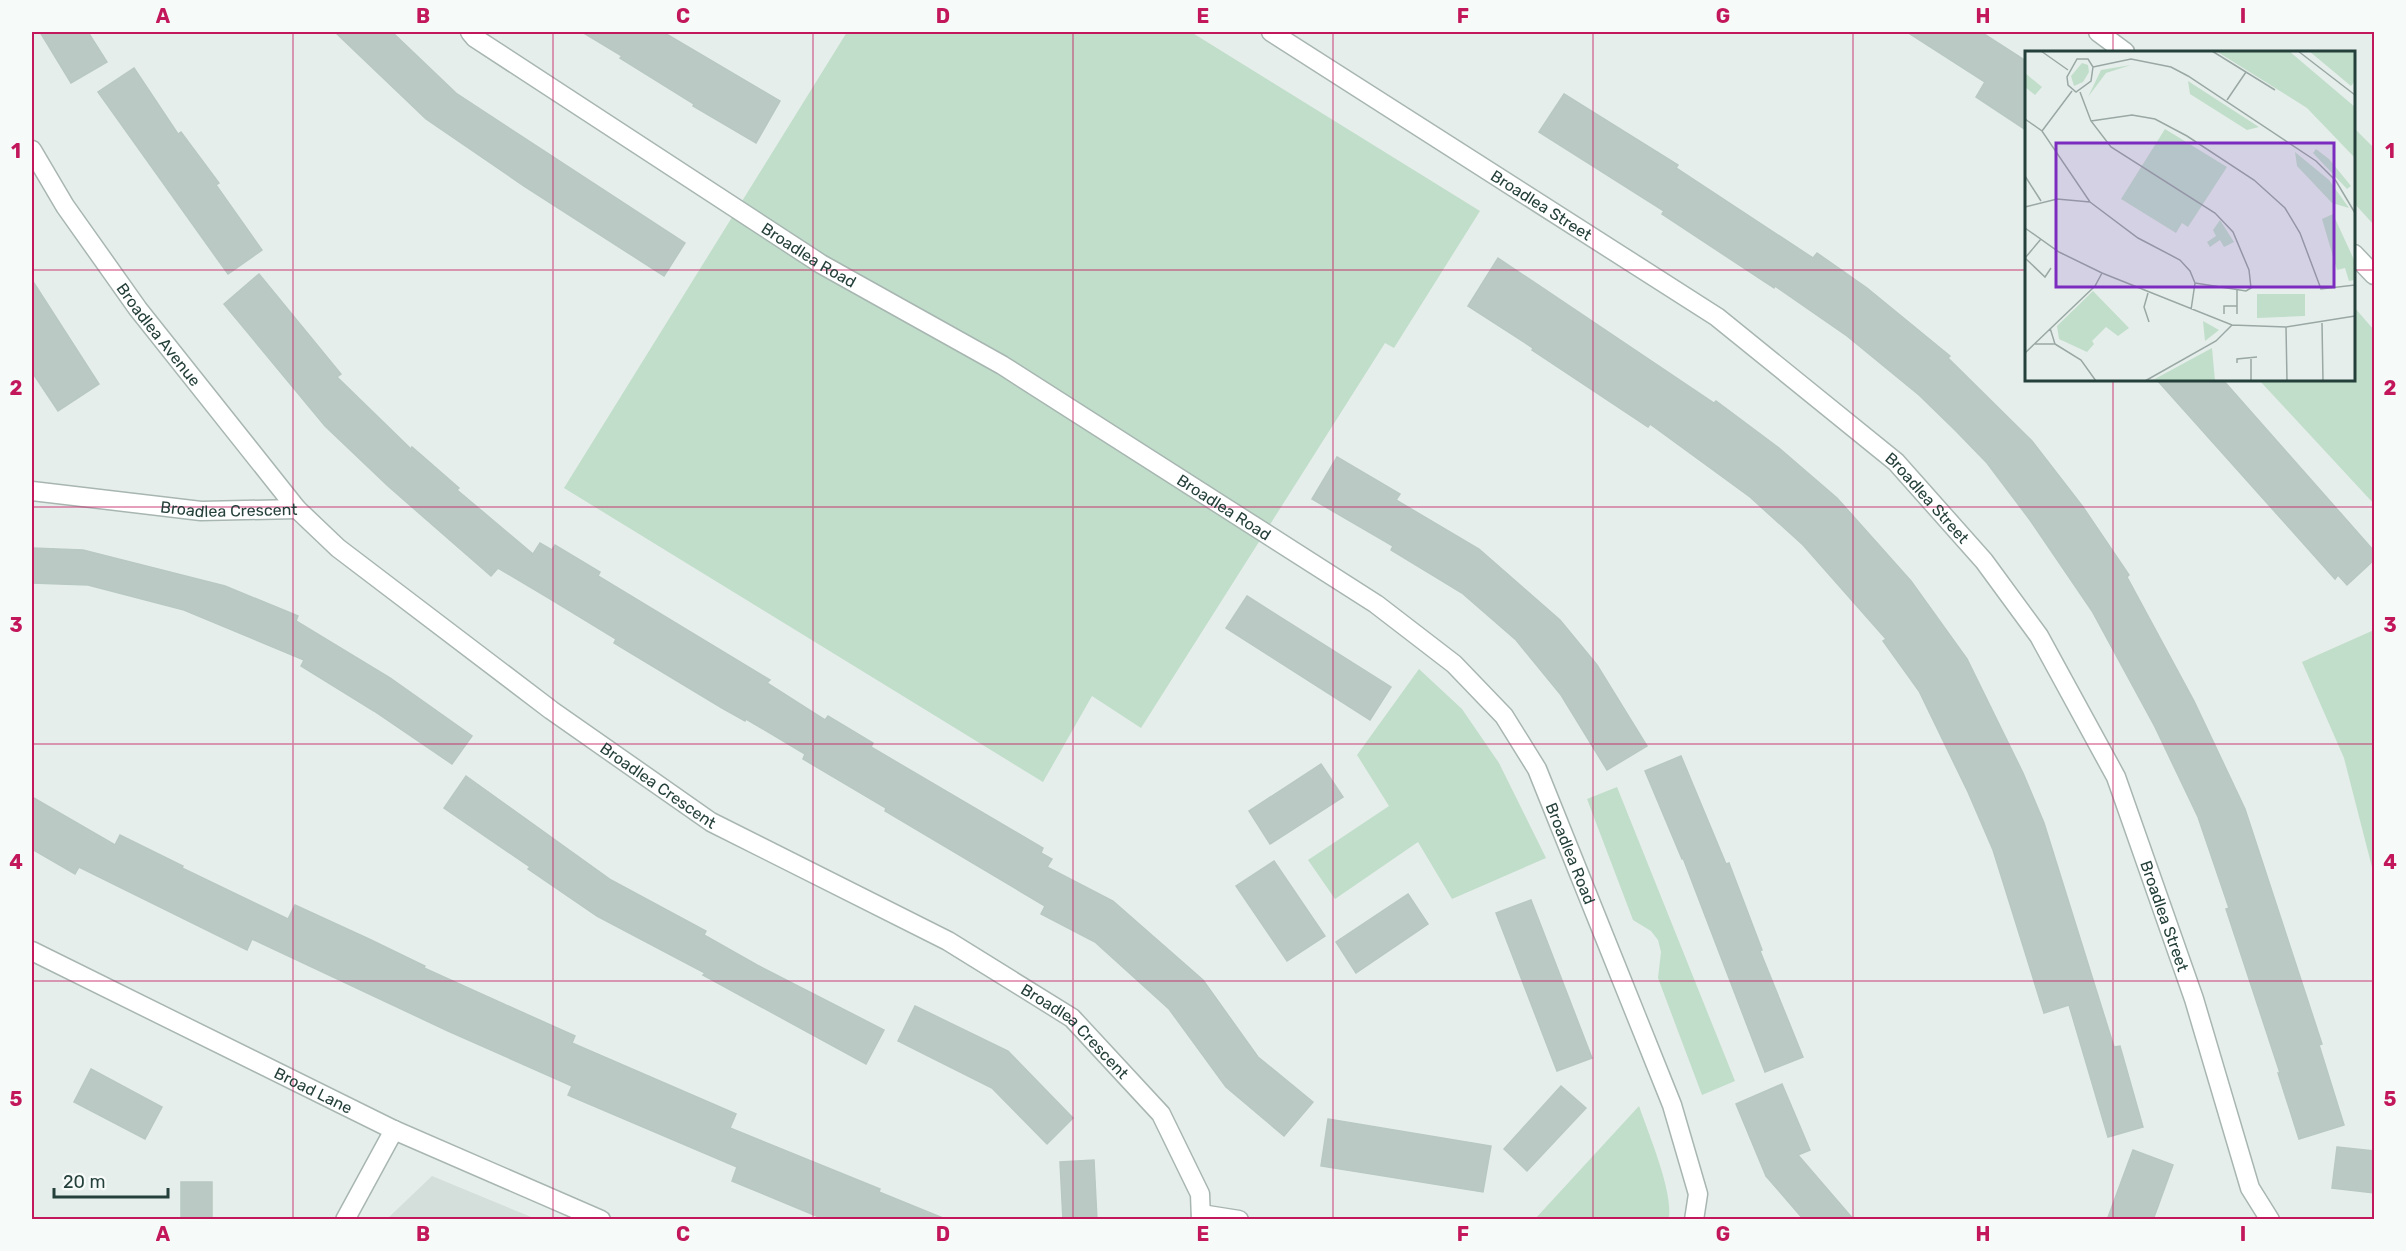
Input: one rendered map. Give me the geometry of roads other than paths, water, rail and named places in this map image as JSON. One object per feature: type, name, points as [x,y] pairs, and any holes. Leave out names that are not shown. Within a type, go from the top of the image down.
[{"type":"street","name":"Broadlea Road","points":[[470,32],[485,45],[821,264],[1002,365],[1376,604],[1454,664],[1504,716],[1537,769],[1672,1105],[1698,1194],[1694,1220]]},
{"type":"street","name":"Broadlea Street","points":[[1270,32],[1717,317],[1896,462],[1984,561],[2039,636],[2115,777],[2194,999],[2250,1188],[2270,1220]]},
{"type":"street","points":[[2098,32],[2124,51]]},
{"type":"street","name":"Broadlea Avenue","points":[[32,150],[65,206],[138,309],[297,509]]},
{"type":"street","points":[[2355,255],[2374,275]]},
{"type":"street","name":"Broadlea Crescent","points":[[32,491],[201,511],[297,509],[338,548],[551,710],[711,822],[948,941],[1072,1018],[1161,1114],[1200,1194],[1201,1217]]},
{"type":"street","name":"Broad Lane","points":[[32,951],[394,1130],[601,1220]]},
{"type":"street","points":[[345,1220],[394,1130]]},
{"type":"street","points":[[1201,1217],[1239,1220]]}]
